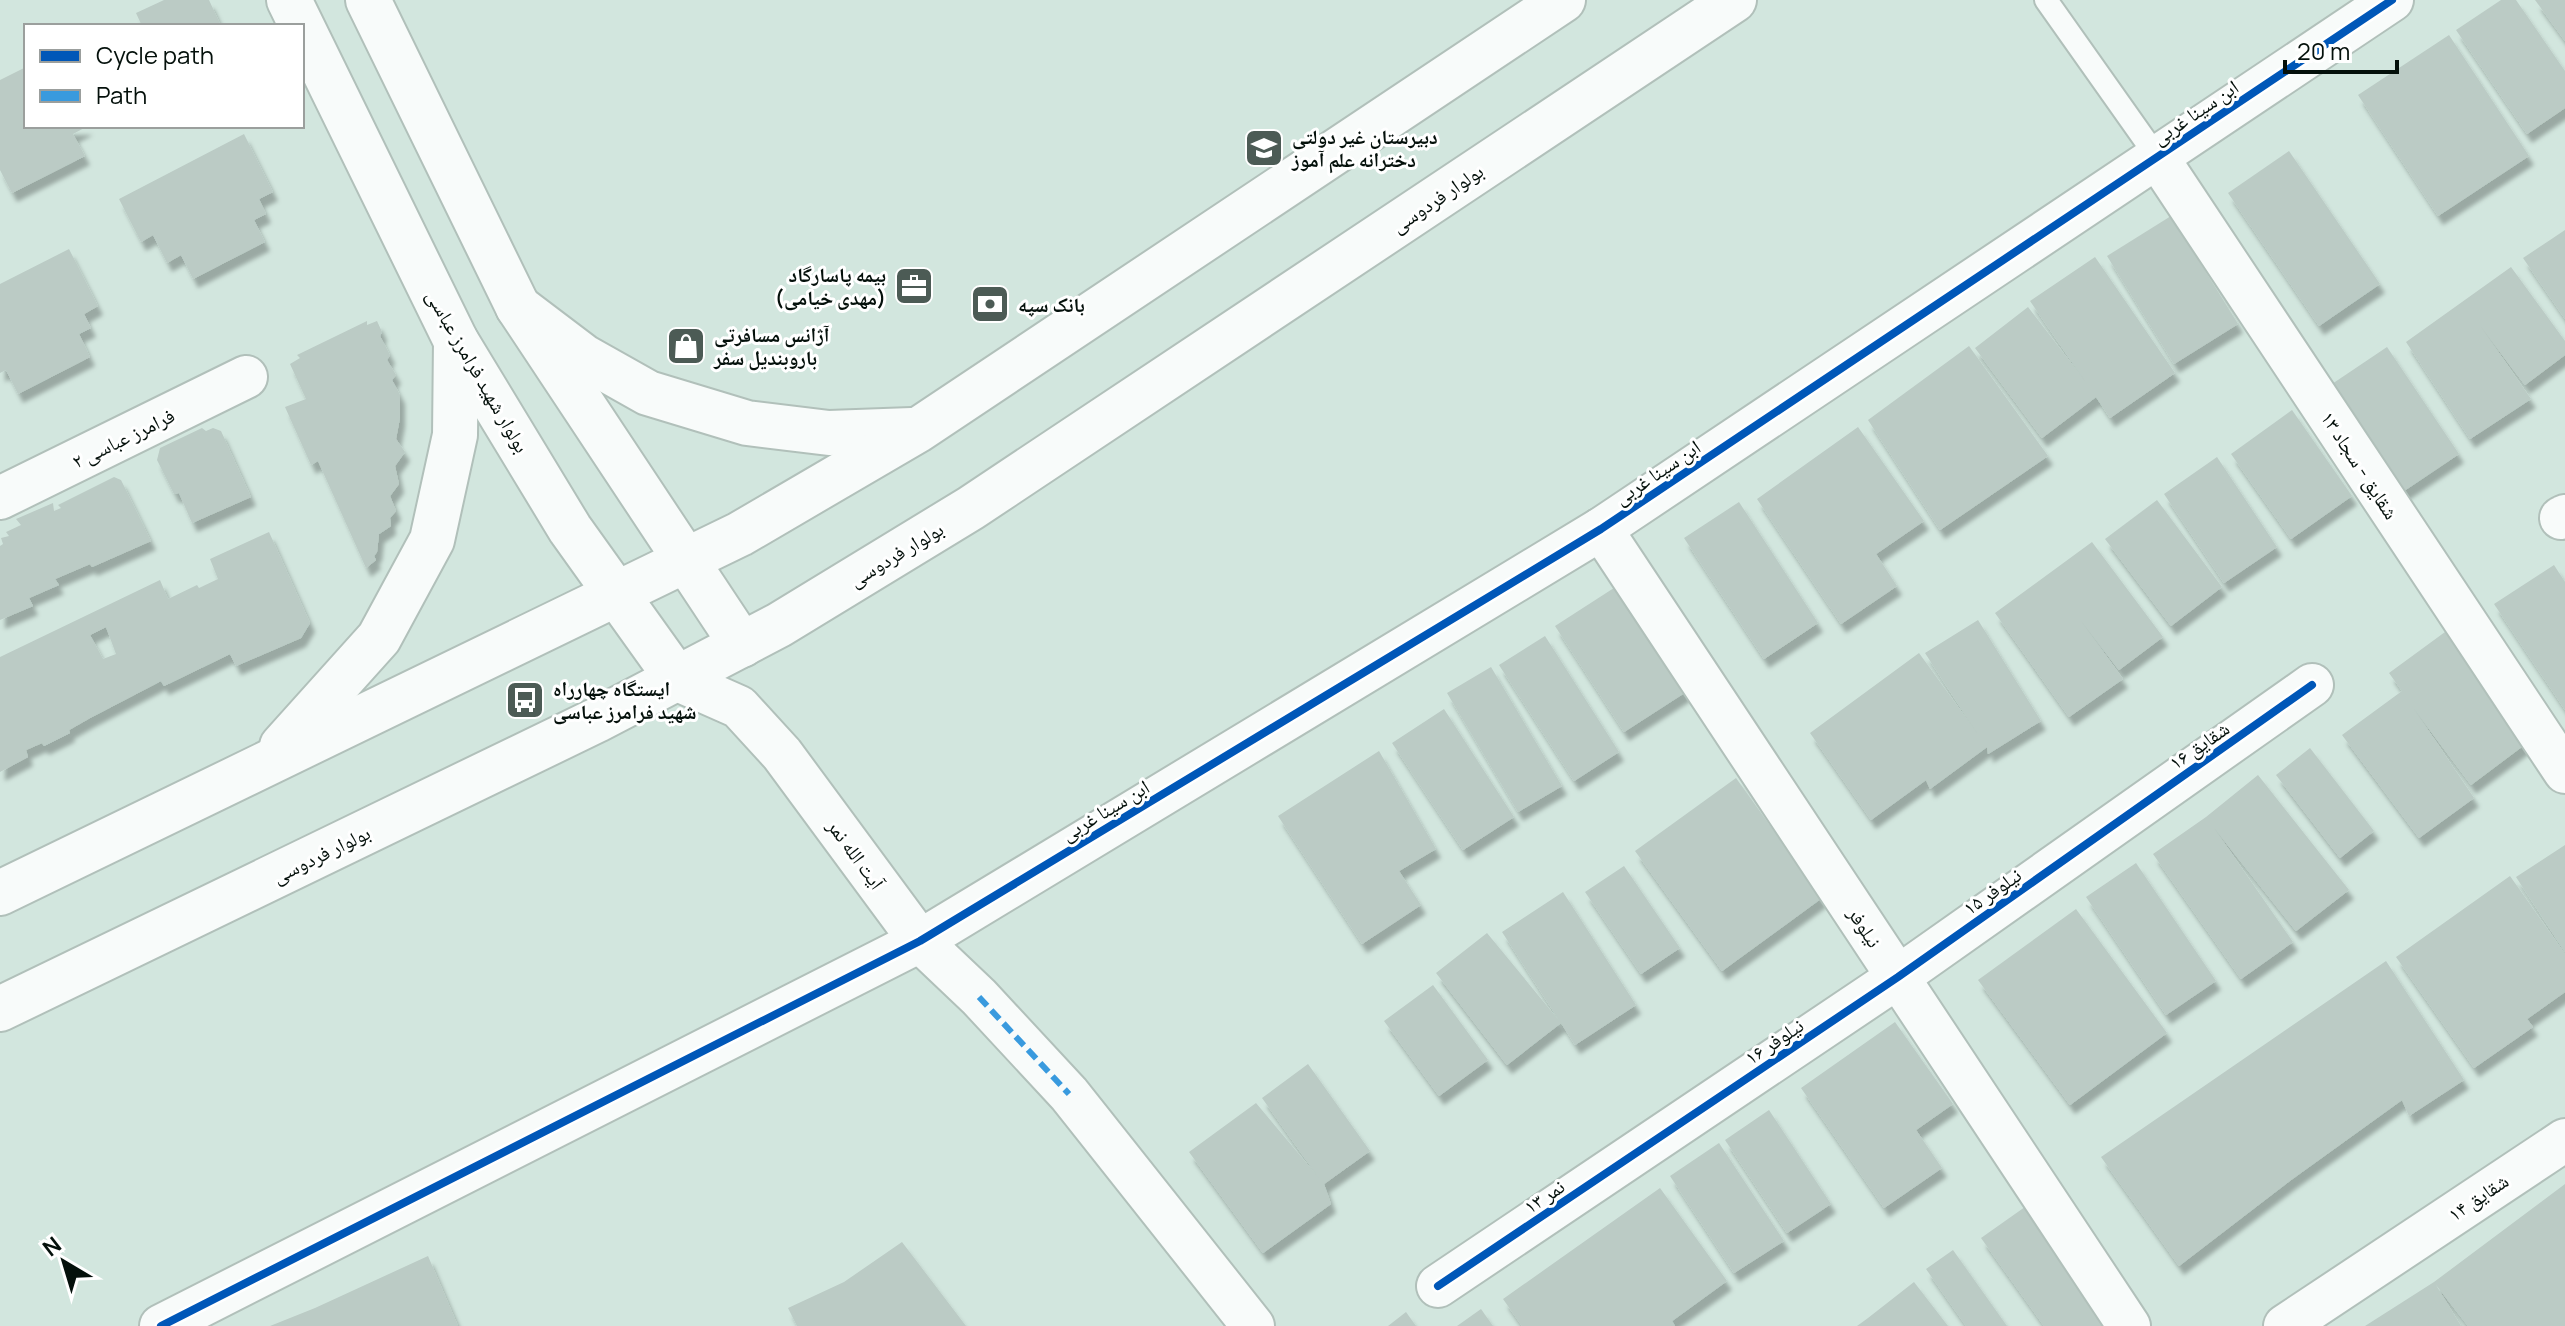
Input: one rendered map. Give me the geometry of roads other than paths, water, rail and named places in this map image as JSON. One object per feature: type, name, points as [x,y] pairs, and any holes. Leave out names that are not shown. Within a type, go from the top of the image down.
[{"type":"main road","name":"بولوار شهید فرامرز عباسی","points":[[289,0],[301,24]]},
{"type":"main road","points":[[368,0],[518,307],[742,645]]},
{"type":"main road","points":[[0,893],[740,534],[918,430],[1563,0]]},
{"type":"main road","name":"بولوار فردوسی","points":[[0,1009],[678,680],[742,645],[971,508],[1734,0]]},
{"type":"main road","name":"بولوار شهید فرامرز عباسی","points":[[304,31],[456,341],[570,529],[678,680]]},
{"type":"main road","points":[[518,307],[584,357],[648,393],[747,423],[829,433],[918,430]]},
{"type":"main road","points":[[268,762],[379,638],[432,540],[455,435],[456,341]]},
{"type":"street","name":"ابن سینا غربی","points":[[161,1326],[920,941],[1601,529],[2392,0]]},
{"type":"street","name":"شقایق - سجاد ۱۳","points":[[2157,157],[2565,772]]},
{"type":"street","name":"فرامرز عباسی ۲","points":[[0,498],[246,377]]},
{"type":"street","name":"نیلوفر","points":[[1601,529],[2129,1326]]},
{"type":"street","points":[[739,707],[742,645]]},
{"type":"street","name":"آیت الله نمر","points":[[678,680],[739,707],[782,754],[920,941],[979,997],[1069,1094],[1253,1326]]},
{"type":"street","name":"شقایق ۱۶","points":[[2105,831],[2312,685]]},
{"type":"street","name":"نیلوفر ۱۵","points":[[1898,977],[2105,831]]},
{"type":"street","name":"نیلوفر ۱۶","points":[[1668,1131],[1898,977]]},
{"type":"street","name":"نمر ۱۳","points":[[1438,1286],[1668,1131]]},
{"type":"street","name":"شقایق ۱۴","points":[[2285,1326],[2565,1140]]},
{"type":"lane","points":[[2046,0],[2157,157]]},
{"type":"place","name":"دبیرستان غیر دولتی دخترانه علم آموز","points":[[1264,148]]},
{"type":"place","name":"بیمه پاسارگاد (مهدی خیامی)","points":[[914,286]]},
{"type":"place","name":"بانک سپه","points":[[990,304]]},
{"type":"place","name":"آژانس مسافرتی باروبندیل سفر","points":[[686,346]]},
{"type":"place","name":"ایستگاه چهارراه شهید فرامرز عباسی","points":[[525,700]]}]
